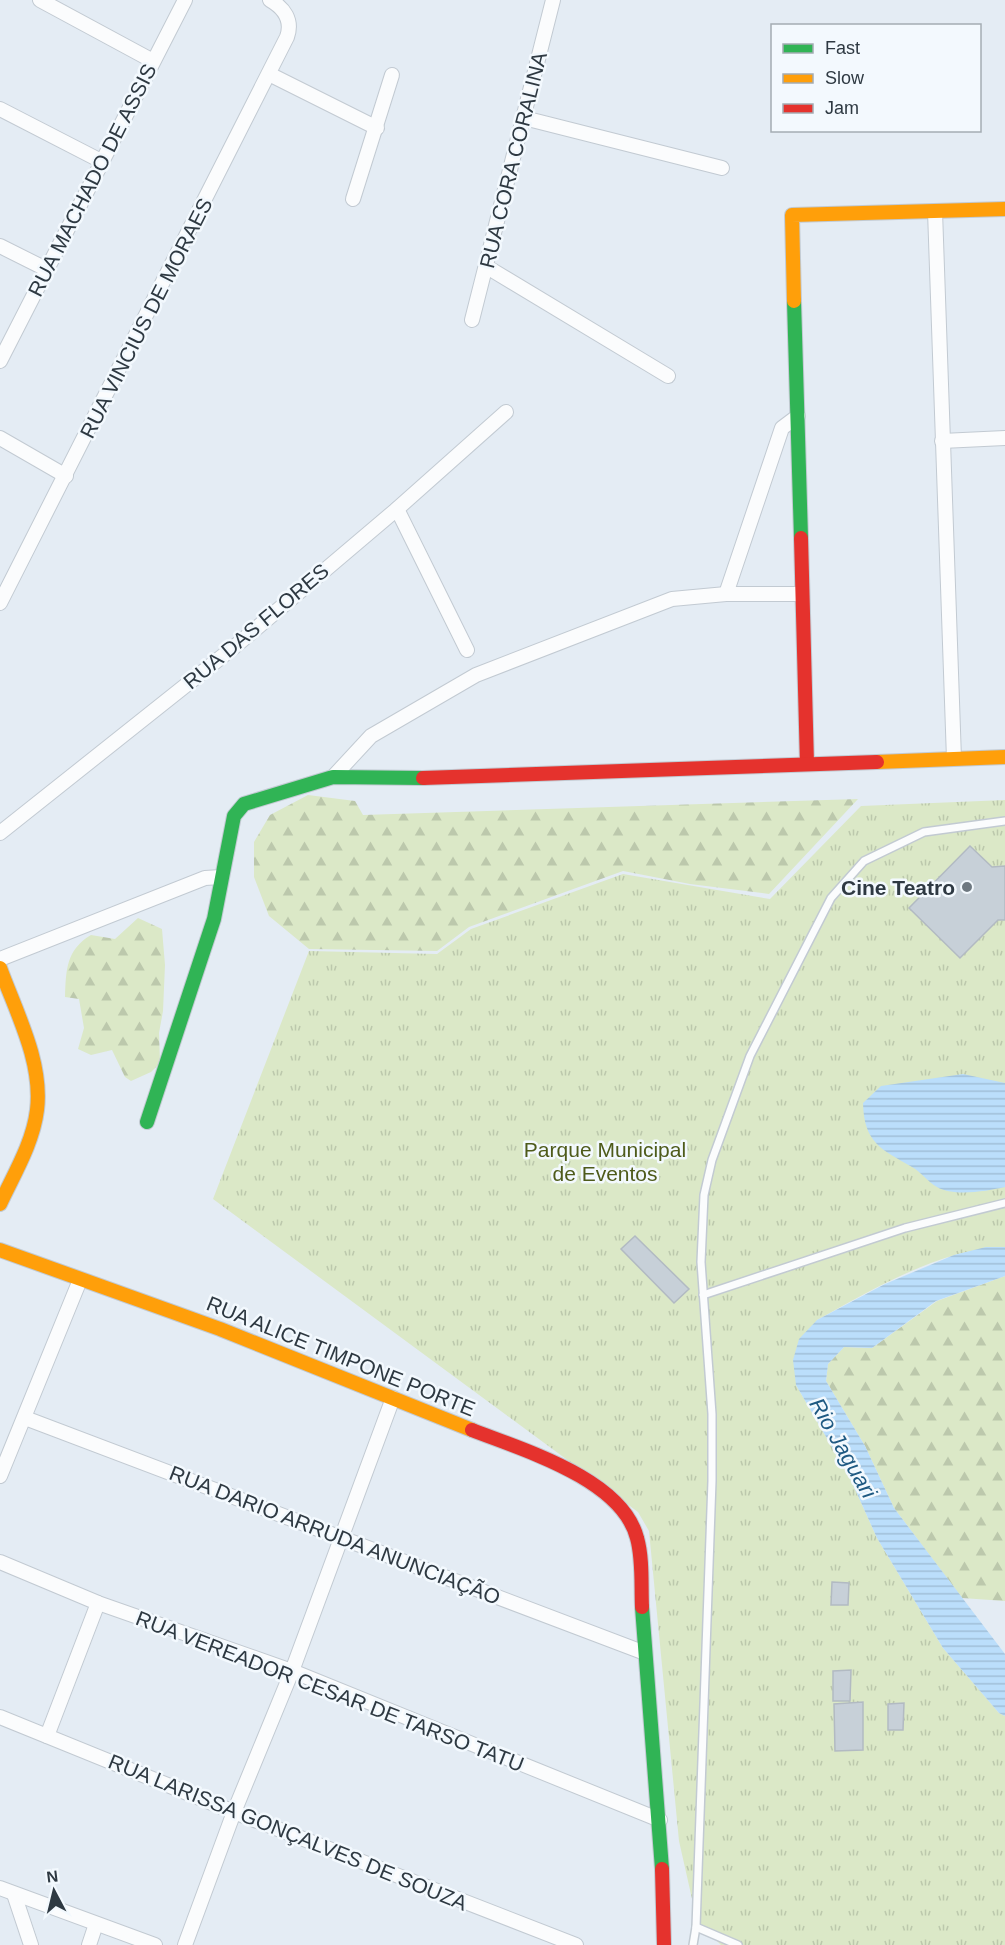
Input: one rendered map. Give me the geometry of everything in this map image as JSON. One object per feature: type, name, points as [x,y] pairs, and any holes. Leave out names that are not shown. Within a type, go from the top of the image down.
[{"type":"street","points":[[39,0],[153,61]]},
{"type":"street","name":"RUA MACHADO DE ASSIS","points":[[0,361],[185,0]]},
{"type":"street","name":"RUA VINCIUS DE MORAES","points":[[0,603],[289,31],[289,22],[285,12],[270,0]]},
{"type":"street","name":"RUA CORA CORALINA","points":[[472,320],[553,0]]},
{"type":"street","points":[[269,74],[377,128]]},
{"type":"street","points":[[354,199],[392,75]]},
{"type":"street","points":[[0,109],[102,162]]},
{"type":"street","points":[[524,118],[722,168]]},
{"type":"street","points":[[807,765],[792,215],[1005,209]]},
{"type":"street","points":[[935,211],[954,759]]},
{"type":"street","points":[[0,246],[46,269]]},
{"type":"street","points":[[487,267],[668,376]]},
{"type":"street","name":"RUA DAS FLORES","points":[[0,833],[238,643],[397,509],[506,412]]},
{"type":"street","points":[[726,594],[783,428],[798,416]]},
{"type":"street","points":[[0,438],[66,476]]},
{"type":"street","points":[[942,441],[1005,438]]},
{"type":"street","points":[[397,509],[467,650]]},
{"type":"street","points":[[333,777],[372,736],[476,675],[672,599],[726,594],[802,594]]},
{"type":"street","points":[[147,1122],[214,919],[234,816],[244,804],[333,777],[394,779],[1005,758]]},
{"type":"street","points":[[0,959],[205,878],[221,878]]},
{"type":"street","points":[[0,968],[30,1057],[38,1096],[28,1141],[0,1204]]},
{"type":"street","name":"RUA ALICE TIMPONE PORTE","points":[[0,1250],[220,1329],[554,1463],[587,1481],[625,1509],[635,1523],[639,1540],[645,1653],[660,1820],[664,1945]]},
{"type":"street","points":[[0,1476],[80,1280]]},
{"type":"street","points":[[185,1945],[234,1812],[292,1671],[393,1398]]},
{"type":"street","name":"RUA DARIO ARRUDA ANUNCIAÇÃO","points":[[25,1418],[645,1653]]},
{"type":"street","name":"RUA VEREADOR CESAR DE TARSO TATU","points":[[0,1562],[98,1603],[292,1671],[660,1820]]},
{"type":"street","points":[[47,1736],[98,1603]]},
{"type":"street","name":"RUA LARISSA GONÇALVES DE SOUZA","points":[[0,1717],[234,1812],[576,1945]]},
{"type":"street","points":[[0,1888],[155,1945]]},
{"type":"street","points":[[14,1894],[32,1945]]},
{"type":"street","points":[[88,1945],[96,1924]]},
{"type":"lane","points":[[693,1945],[696,1927],[712,1481],[712,1404],[701,1263],[704,1195],[712,1160],[750,1056],[831,898],[864,861],[924,832],[1005,821]]},
{"type":"lane","points":[[704,1295],[905,1228],[1005,1203]]},
{"type":"lane","points":[[696,1927],[738,1945]]},
{"type":"green space","points":[[308,795],[355,801],[363,815],[858,799],[769,894],[690,884],[623,871],[469,927],[437,951],[309,949],[269,916],[254,877],[254,842],[270,815]]},
{"type":"green space","name":"Parque Municipal de Eventos","points":[[1005,800],[1005,1247],[981,1249],[932,1263],[884,1284],[817,1320],[796,1385],[850,1478],[877,1538],[943,1648],[999,1713],[1005,1716],[1005,1945],[721,1945],[697,1921],[679,1841],[649,1531],[638,1512],[213,1199],[309,951],[437,954],[471,929],[623,874],[770,899],[861,806]]},
{"type":"green space","points":[[138,918],[162,929],[165,965],[163,1011],[159,1033],[160,1063],[151,1072],[131,1081],[125,1077],[112,1050],[91,1055],[78,1049],[84,1028],[79,999],[65,997],[65,987],[69,961],[83,941],[91,935],[115,939]]},
{"type":"green space","points":[[1005,1276],[1005,1601],[962,1598],[894,1508],[865,1446],[826,1381],[828,1364],[844,1347],[872,1348],[937,1301]]},
{"type":"water","points":[[963,1074],[1005,1083],[1005,1187],[952,1192],[937,1187],[876,1143],[867,1127],[863,1103],[881,1086]]},
{"type":"water","name":"Rio Jaguari","points":[[986,1247],[1005,1247],[1005,1276],[936,1301],[872,1348],[844,1347],[828,1364],[826,1381],[865,1446],[894,1508],[1005,1654],[1005,1716],[999,1713],[943,1648],[877,1538],[850,1478],[796,1385],[793,1360],[799,1339],[817,1320],[885,1284],[954,1255]]},
{"type":"building","name":"Cine Teatro","points":[[970,846],[992,867],[1005,866],[1005,920],[998,920],[960,958],[909,908]]},
{"type":"building","points":[[635,1236],[689,1289],[674,1303],[621,1249]]},
{"type":"building","points":[[832,1582],[849,1583],[848,1605],[831,1605]]},
{"type":"building","points":[[851,1670],[850,1701],[833,1701],[833,1671]]},
{"type":"building","points":[[863,1702],[863,1750],[835,1751],[834,1704]]},
{"type":"building","points":[[904,1703],[903,1730],[888,1730],[888,1704]]},
{"type":"traffic: fast","points":[[794,301],[801,538]]},
{"type":"traffic: fast","points":[[147,1122],[214,919],[234,816],[244,804],[333,777],[423,778]]},
{"type":"traffic: fast","points":[[642,1607],[662,1869]]},
{"type":"traffic: slow","points":[[794,301],[792,215],[1005,209]]},
{"type":"traffic: slow","points":[[877,762],[1005,757]]},
{"type":"traffic: slow","points":[[0,968],[27,1038],[38,1092],[32,1134],[0,1204]]},
{"type":"traffic: slow","points":[[0,1250],[220,1329],[472,1430]]},
{"type":"traffic: jam","points":[[801,538],[807,764]]},
{"type":"traffic: jam","points":[[423,778],[877,762]]},
{"type":"traffic: jam","points":[[472,1430],[568,1469],[592,1483],[612,1499],[628,1517],[637,1538],[641,1563],[642,1607]]},
{"type":"traffic: jam","points":[[662,1869],[664,1945]]},
{"type":"place","name":"Cine Teatro","points":[[967,887]]}]
